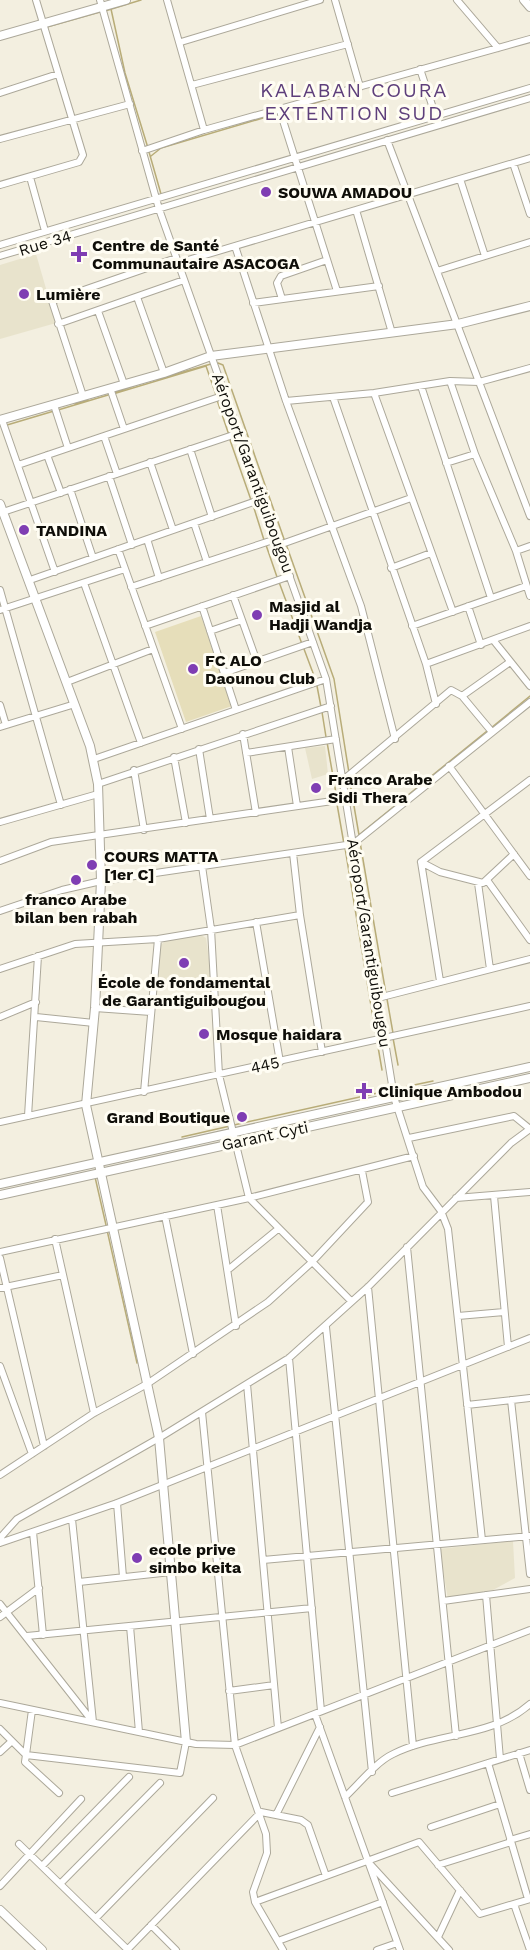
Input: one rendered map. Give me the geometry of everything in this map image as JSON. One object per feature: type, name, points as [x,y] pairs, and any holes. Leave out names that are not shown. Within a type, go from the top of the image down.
[{"type":"main road","name":"Garant Cyti","points":[[0,1184],[530,1067]]},
{"type":"main road","name":"Garant Cyti","points":[[0,1195],[530,1078]]},
{"type":"street","points":[[0,185],[79,162],[82,159],[36,0]]},
{"type":"street","points":[[0,36],[43,24],[100,3],[126,0]]},
{"type":"street","points":[[167,0],[181,42],[204,130]]},
{"type":"street","points":[[181,42],[320,0]]},
{"type":"street","points":[[335,0],[360,87]]},
{"type":"street","points":[[458,0],[498,48]]},
{"type":"street","points":[[524,0],[530,7]]},
{"type":"street","name":"Aéroport/Garantiguibougou","points":[[100,3],[159,209],[326,679],[394,1097],[423,1186],[441,1211],[448,1229],[482,1540]]},
{"type":"street","points":[[142,151],[204,130],[280,111],[530,39]]},
{"type":"street","points":[[192,85],[348,44]]},
{"type":"street","points":[[420,69],[438,123]]},
{"type":"street","points":[[0,93],[58,74]]},
{"type":"street","name":"Rue 34","points":[[0,245],[435,114],[530,88]]},
{"type":"street","name":"Rue 34","points":[[0,256],[438,123],[530,98]]},
{"type":"street","points":[[0,139],[130,104]]},
{"type":"street","points":[[280,111],[337,291]]},
{"type":"street","points":[[387,140],[530,516]]},
{"type":"street","points":[[83,396],[51,305],[54,298],[530,158]]},
{"type":"street","points":[[513,163],[530,213]]},
{"type":"street","points":[[30,177],[45,231]]},
{"type":"street","points":[[460,179],[485,256]]},
{"type":"street","points":[[356,210],[392,333]]},
{"type":"street","points":[[437,271],[530,242]]},
{"type":"street","points":[[235,246],[286,401],[361,606],[395,739]]},
{"type":"street","points":[[282,299],[277,282],[281,276],[327,260]]},
{"type":"street","points":[[58,324],[184,280]]},
{"type":"street","points":[[253,303],[379,286]]},
{"type":"street","points":[[137,297],[164,373]]},
{"type":"street","points":[[55,572],[2,423],[55,409],[83,396],[112,392],[124,384],[212,356],[458,324],[530,306]]},
{"type":"street","points":[[98,311],[124,384]]},
{"type":"street","points":[[286,401],[374,393],[450,381],[479,382],[530,368]]},
{"type":"street","points":[[450,381],[475,454],[516,551],[530,596]]},
{"type":"street","points":[[421,386],[491,598]]},
{"type":"street","points":[[112,392],[124,429]]},
{"type":"street","points":[[374,393],[453,612]]},
{"type":"street","points":[[18,465],[225,395]]},
{"type":"street","points":[[333,397],[371,512],[426,664],[436,704]]},
{"type":"street","points":[[55,409],[68,448]]},
{"type":"street","points":[[0,1730],[26,1755],[180,1773],[186,1742],[159,1438],[86,1105],[94,1023],[101,881],[98,784],[94,759],[75,704],[2,508],[31,502],[239,433]]},
{"type":"street","points":[[104,436],[117,474]]},
{"type":"street","points":[[190,449],[212,517]]},
{"type":"street","points":[[446,463],[475,454]]},
{"type":"street","points":[[47,455],[61,492]]},
{"type":"street","points":[[150,462],[173,530]]},
{"type":"street","points":[[109,476],[132,545]]},
{"type":"street","points":[[70,489],[93,558]]},
{"type":"street","points":[[131,587],[207,562],[332,526],[411,498]]},
{"type":"street","points":[[30,580],[262,499]]},
{"type":"street","points":[[194,523],[207,562]]},
{"type":"street","points":[[147,540],[159,578]]},
{"type":"street","points":[[516,551],[530,546]]},
{"type":"street","points":[[118,549],[182,729]]},
{"type":"street","points":[[391,568],[431,553]]},
{"type":"street","points":[[3,609],[125,569]]},
{"type":"street","points":[[145,626],[290,576]]},
{"type":"street","points":[[84,583],[141,743]]},
{"type":"street","points":[[412,626],[526,586]]},
{"type":"street","points":[[0,590],[3,609],[61,805]]},
{"type":"street","points":[[233,596],[257,662]]},
{"type":"street","points":[[202,606],[236,710]]},
{"type":"street","points":[[468,606],[481,645]]},
{"type":"street","points":[[210,631],[242,620]]},
{"type":"street","points":[[426,664],[530,626]]},
{"type":"street","points":[[494,641],[530,686]]},
{"type":"street","points":[[224,673],[313,642]]},
{"type":"street","points":[[67,682],[153,649]]},
{"type":"street","points":[[462,696],[510,662]]},
{"type":"street","points":[[94,759],[326,679]]},
{"type":"street","points":[[343,780],[451,690],[462,696],[492,732]]},
{"type":"street","points":[[0,911],[62,890],[101,881],[353,844],[530,702]]},
{"type":"street","points":[[0,705],[3,726],[75,704]]},
{"type":"street","points":[[98,784],[199,748],[331,706]]},
{"type":"street","points":[[243,734],[256,813]]},
{"type":"street","points":[[246,753],[336,739]]},
{"type":"street","points":[[288,747],[297,806]]},
{"type":"street","points":[[199,748],[210,819]]},
{"type":"street","points":[[174,757],[186,823]]},
{"type":"street","points":[[449,766],[530,876]]},
{"type":"street","points":[[134,770],[144,830]]},
{"type":"street","points":[[421,862],[529,782]]},
{"type":"street","points":[[0,822],[98,794]]},
{"type":"street","points":[[0,861],[51,842],[100,837],[346,799]]},
{"type":"street","points":[[293,853],[300,915],[322,1052]]},
{"type":"street","points":[[421,862],[440,872],[478,883],[487,880],[514,854]]},
{"type":"street","points":[[421,862],[440,981]]},
{"type":"street","points":[[202,866],[212,929],[219,1075],[249,1198],[351,1301]]},
{"type":"street","points":[[487,880],[530,940]]},
{"type":"street","points":[[478,883],[490,969]]},
{"type":"street","points":[[0,969],[63,946],[158,939],[300,915]]},
{"type":"street","points":[[256,922],[280,1062]]},
{"type":"street","points":[[144,1092],[158,939]]},
{"type":"street","points":[[27,1116],[36,1017],[38,956]]},
{"type":"street","points":[[378,998],[530,959]]},
{"type":"street","points":[[0,1017],[36,1002]]},
{"type":"street","name":"445","points":[[0,1122],[530,1006]]},
{"type":"street","points":[[95,1008],[151,1012]]},
{"type":"street","points":[[36,1017],[94,1023]]},
{"type":"street","points":[[0,1538],[17,1519],[159,1438],[289,1358],[326,1327],[511,1143],[530,1129],[514,1116],[409,1138]]},
{"type":"street","points":[[0,1252],[249,1198],[414,1156]]},
{"type":"street","points":[[0,1475],[94,1413],[147,1384],[236,1326],[268,1302],[311,1263],[368,1202],[362,1171]]},
{"type":"street","points":[[455,1198],[530,1192]]},
{"type":"street","points":[[494,1196],[508,1347]]},
{"type":"street","points":[[218,1205],[236,1326]]},
{"type":"street","points":[[165,1216],[193,1354]]},
{"type":"street","points":[[229,1269],[278,1229]]},
{"type":"street","points":[[55,1239],[94,1413]]},
{"type":"street","points":[[407,1247],[456,1736]]},
{"type":"street","points":[[0,1258],[3,1288],[44,1446]]},
{"type":"street","points":[[3,1288],[63,1275]]},
{"type":"street","points":[[368,1287],[413,1746]]},
{"type":"street","points":[[458,1316],[504,1312]]},
{"type":"street","points":[[326,1327],[372,1772]]},
{"type":"street","points":[[0,1543],[117,1503],[530,1338]]},
{"type":"street","points":[[289,1358],[312,1608],[320,1727],[400,1950]]},
{"type":"street","points":[[0,1365],[32,1454]]},
{"type":"street","points":[[247,1384],[278,1728]]},
{"type":"street","points":[[467,1405],[530,1398]]},
{"type":"street","points":[[511,1400],[528,1536],[530,1574]]},
{"type":"street","points":[[202,1412],[235,1745],[261,1812],[266,1834],[267,1853],[253,1892],[255,1902],[283,1950]]},
{"type":"street","points":[[117,1503],[123,1577]]},
{"type":"street","points":[[72,1519],[93,1722]]},
{"type":"street","points":[[33,1532],[43,1635]]},
{"type":"street","points":[[263,1560],[528,1536]]},
{"type":"street","points":[[79,1582],[171,1572]]},
{"type":"street","points":[[0,1617],[39,1588]]},
{"type":"street","points":[[443,1601],[530,1589]]},
{"type":"street","points":[[486,1595],[500,1759]]},
{"type":"street","points":[[0,1604],[93,1722]]},
{"type":"street","points":[[27,1636],[312,1608]]},
{"type":"street","points":[[130,1626],[139,1732]]},
{"type":"street","points":[[0,1704],[186,1742],[235,1745],[530,1630]]},
{"type":"street","points":[[229,1691],[274,1685]]},
{"type":"street","points":[[345,1797],[391,1755],[413,1746],[497,1726],[530,1704]]},
{"type":"street","points":[[32,1710],[25,1762],[59,1793]]},
{"type":"street","points":[[276,1815],[320,1727]]},
{"type":"street","points":[[0,1752],[12,1741]]},
{"type":"street","points":[[392,1792],[530,1750]]},
{"type":"street","points":[[519,1753],[530,1790]]},
{"type":"street","points":[[255,1902],[419,1842],[480,1914],[529,1899],[488,1763]]},
{"type":"street","points":[[42,1866],[129,1777]]},
{"type":"street","points":[[60,1884],[160,1783]]},
{"type":"street","points":[[96,1918],[213,1798]]},
{"type":"street","points":[[0,1886],[81,1799]]},
{"type":"street","points":[[431,1827],[500,1804]]},
{"type":"street","points":[[261,1812],[301,1820],[308,1826],[326,1876]]},
{"type":"street","points":[[19,1844],[128,1950],[261,1812]]},
{"type":"street","points":[[438,1865],[530,1834]]},
{"type":"street","points":[[368,1861],[449,1950]]},
{"type":"street","points":[[438,1937],[460,1890]]},
{"type":"street","points":[[278,1941],[383,1902]]},
{"type":"street","points":[[514,1904],[530,1950]]},
{"type":"street","points":[[0,1910],[37,1949]]},
{"type":"street","points":[[150,1925],[176,1950]]},
{"type":"street","points":[[376,1950],[397,1943]]},
{"type":"shaded area","name":"Lumière","points":[[36,254],[56,323],[0,339],[0,265]]},
{"type":"shaded area","name":"FC ALO Daounou Club","points":[[201,616],[232,706],[186,722],[155,632]]},
{"type":"shaded area","points":[[325,746],[328,774],[312,779],[305,748]]},
{"type":"shaded area","name":"École de fondamental de Garantiguibougou","points":[[201,935],[206,938],[213,986],[157,981],[161,945],[165,941]]},
{"type":"shaded area","points":[[513,1541],[515,1578],[493,1590],[448,1599],[439,1549]]},
{"type":"waterway","points":[[105,11],[141,0]]},
{"type":"waterway","points":[[111,9],[125,73],[148,148]]},
{"type":"waterway","points":[[47,27],[100,12]]},
{"type":"waterway","points":[[284,112],[349,93]]},
{"type":"waterway","points":[[151,156],[161,148],[280,113]]},
{"type":"waterway","points":[[149,152],[161,194]]},
{"type":"waterway","points":[[218,363],[223,365],[284,539]]},
{"type":"waterway","points":[[158,379],[211,364]]},
{"type":"waterway","points":[[113,394],[206,366],[216,395]]},
{"type":"waterway","points":[[115,392],[145,382]]},
{"type":"waterway","points":[[58,410],[108,395]]},
{"type":"waterway","points":[[75,404],[88,400]]},
{"type":"waterway","points":[[217,400],[229,435]]},
{"type":"waterway","points":[[7,425],[54,411]]},
{"type":"waterway","points":[[230,440],[251,500]]},
{"type":"waterway","points":[[253,505],[264,540]]},
{"type":"waterway","points":[[286,544],[334,679],[349,773]]},
{"type":"waterway","points":[[266,545],[277,577]]},
{"type":"waterway","points":[[279,582],[302,644]]},
{"type":"waterway","points":[[304,649],[316,681]]},
{"type":"waterway","points":[[317,686],[321,707]]},
{"type":"waterway","points":[[491,728],[530,696]]},
{"type":"waterway","points":[[322,712],[326,737]]},
{"type":"waterway","points":[[360,834],[487,731]]},
{"type":"waterway","points":[[327,742],[337,799]]},
{"type":"waterway","points":[[349,777],[359,835]]},
{"type":"waterway","points":[[337,804],[344,844]]},
{"type":"waterway","points":[[360,842],[386,994]]},
{"type":"waterway","points":[[345,848],[376,1036]]},
{"type":"waterway","points":[[387,999],[393,1033]]},
{"type":"waterway","points":[[393,1038],[398,1065]]},
{"type":"waterway","points":[[377,1041],[382,1070]]},
{"type":"waterway","points":[[395,1089],[433,1081]]},
{"type":"waterway","points":[[234,1125],[391,1090]]},
{"type":"waterway","points":[[182,1137],[230,1126]]},
{"type":"waterway","points":[[95,1177],[106,1225]]},
{"type":"waterway","points":[[107,1230],[137,1363]]},
{"type":"place","name":"SOUWA AMADOU","points":[[266,192]]},
{"type":"place","name":"Centre de Santé Communautaire ASACOGA","points":[[79,254]]},
{"type":"place","name":"Lumière","points":[[24,294]]},
{"type":"place","name":"TANDINA","points":[[24,530]]},
{"type":"place","name":"Masjid al Hadji Wandja","points":[[257,615]]},
{"type":"place","name":"FC ALO Daounou Club","points":[[193,669]]},
{"type":"place","name":"Franco Arabe Sidi Thera","points":[[316,788]]},
{"type":"place","name":"COURS MATTA [1er C]","points":[[92,865]]},
{"type":"place","name":"franco Arabe bilan ben rabah","points":[[76,880]]},
{"type":"place","name":"École de fondamental de Garantiguibougou","points":[[184,963]]},
{"type":"place","name":"Mosque haidara","points":[[204,1034]]},
{"type":"place","name":"Clinique Ambodou","points":[[364,1091]]},
{"type":"place","name":"Grand Boutique","points":[[242,1117]]},
{"type":"place","name":"ecole prive simbo keita","points":[[137,1558]]},
{"type":"district","name":"KALABAN COURA EXTENTION SUD","points":[[354,102]]}]
